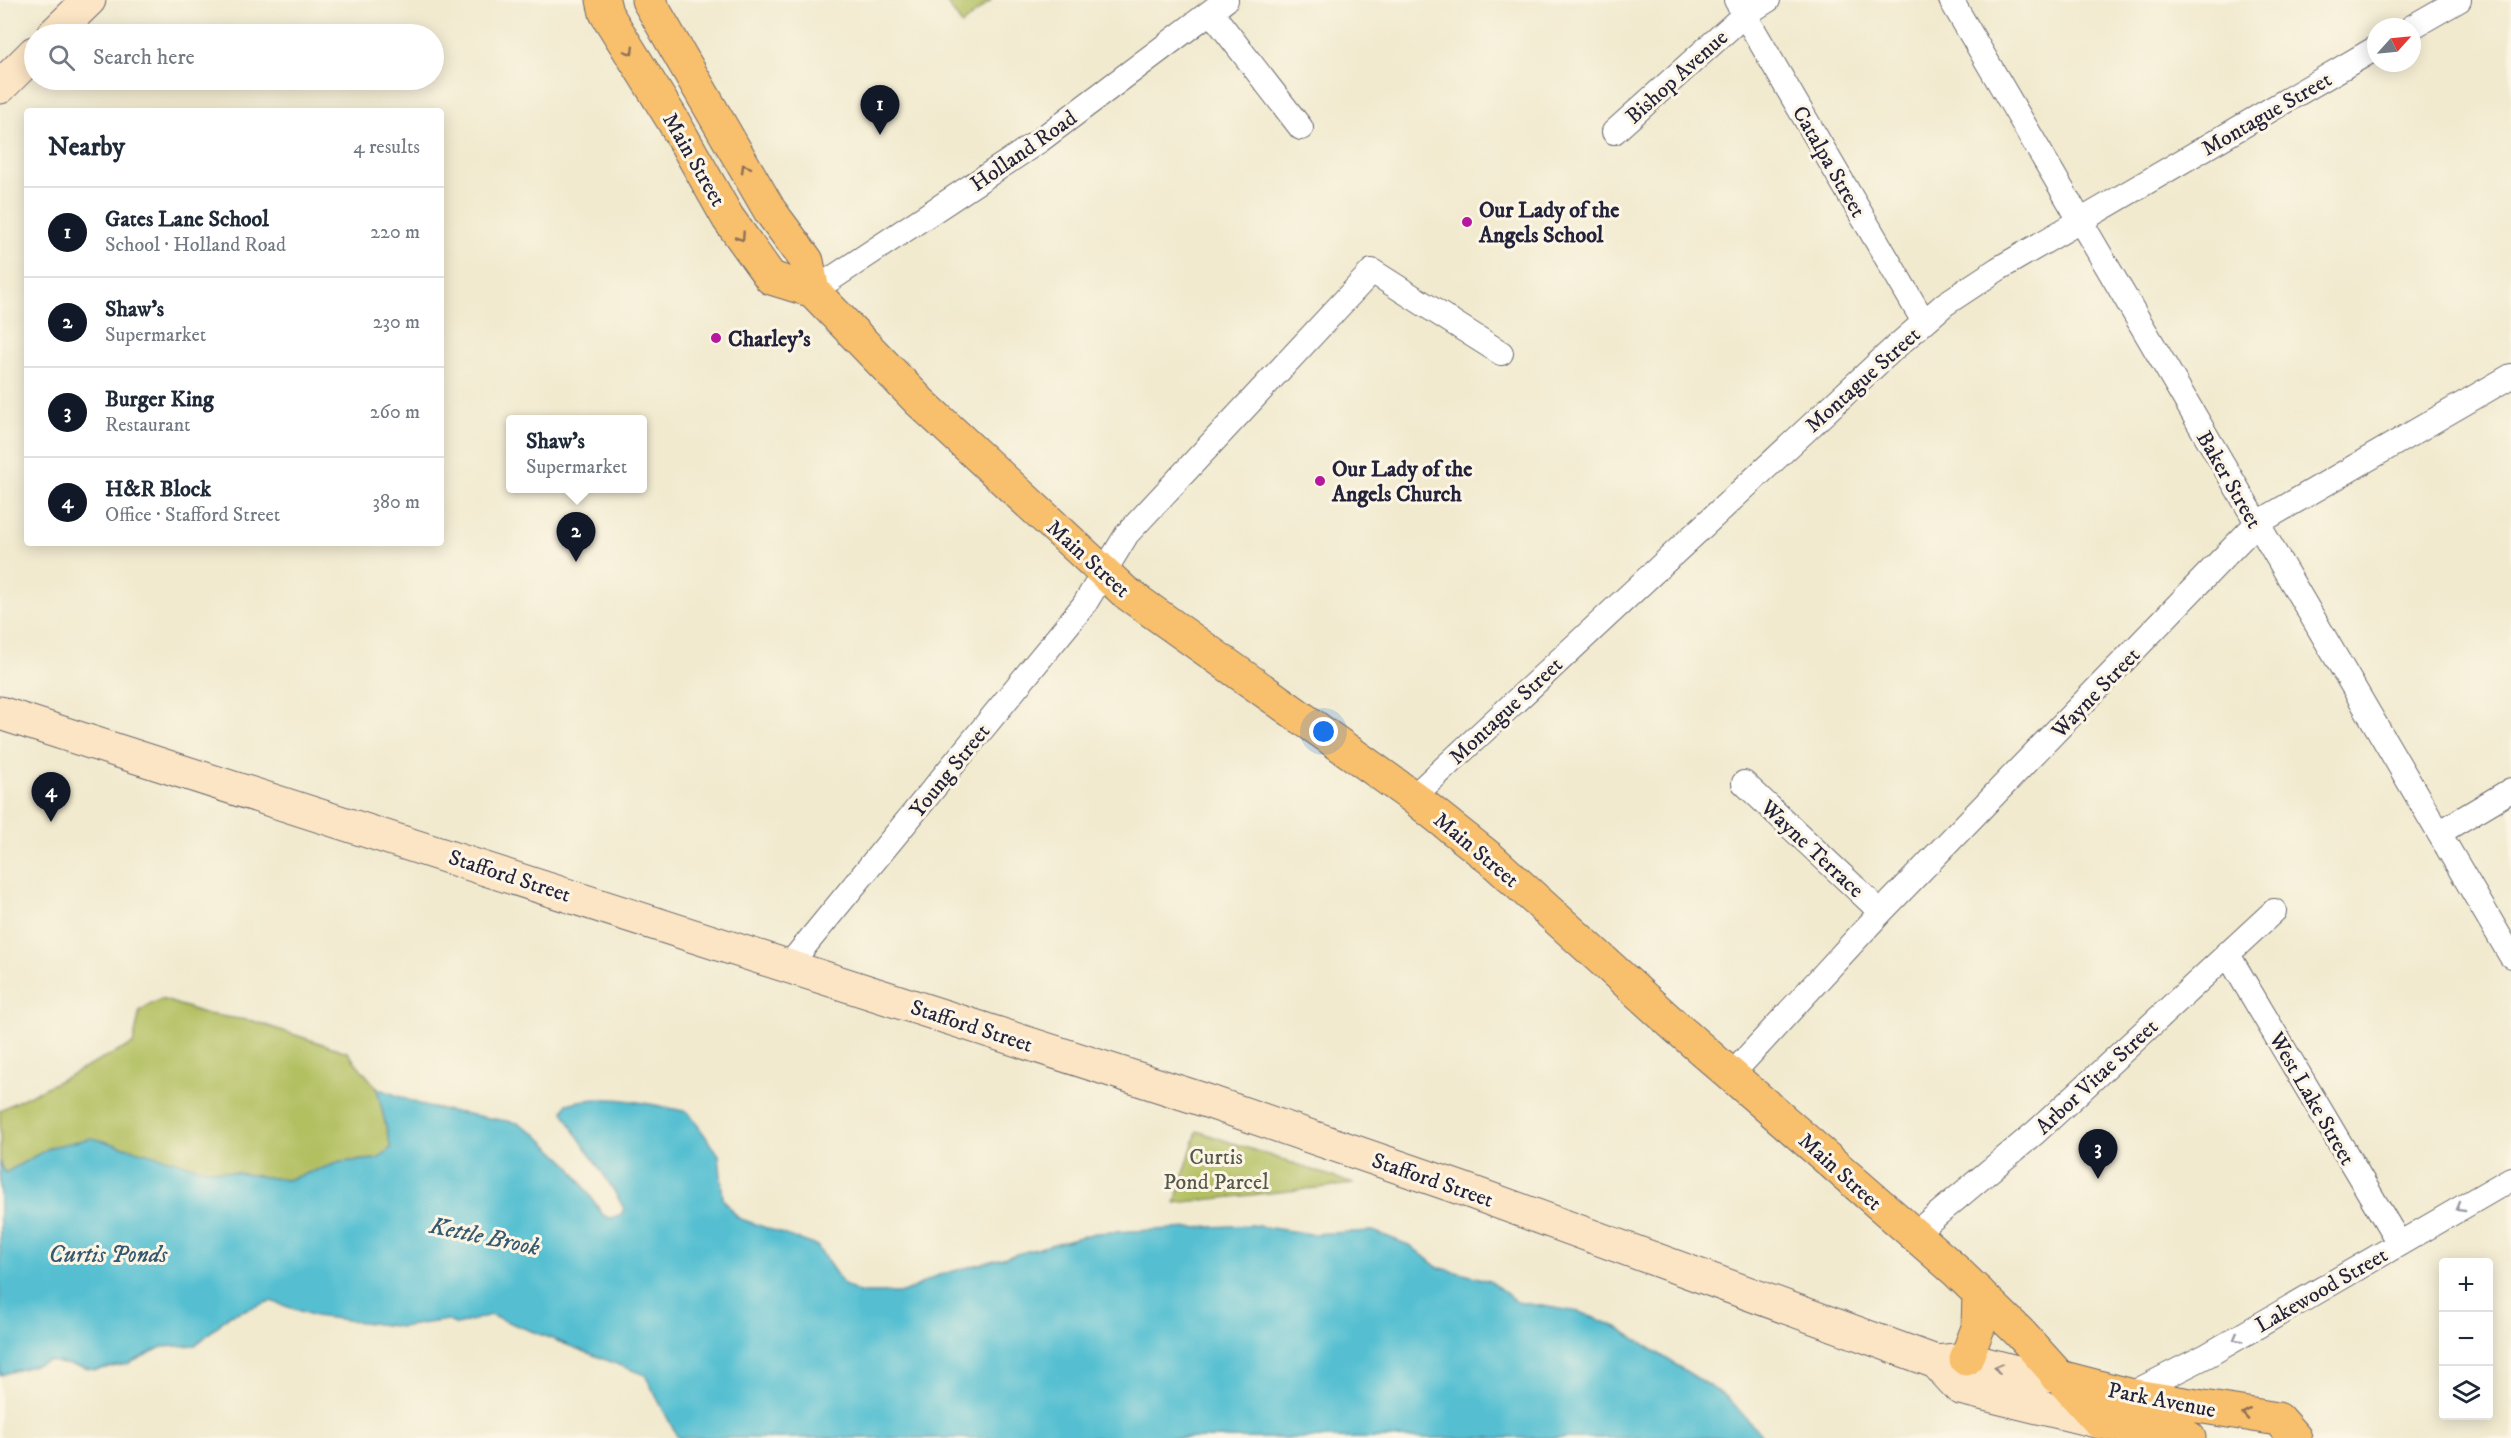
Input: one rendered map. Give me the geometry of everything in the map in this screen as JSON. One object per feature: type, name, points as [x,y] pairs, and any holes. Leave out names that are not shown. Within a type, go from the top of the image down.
[{"type":"main road","points":[[64,24],[89,0]]},
{"type":"main road","name":"Main Street","points":[[603,0],[606,13],[755,257],[771,278],[813,291],[920,402],[1125,592],[1413,798],[1508,874],[1979,1293],[2020,1333],[2056,1376],[2108,1430]]},
{"type":"main road","name":"Main Street","points":[[648,0],[770,211],[807,261],[813,291]]},
{"type":"main road","points":[[0,87],[24,63]]},
{"type":"main road","name":"Stafford Street","points":[[0,713],[789,965],[1190,1096],[1438,1180],[1951,1361],[2020,1373],[2056,1376]]},
{"type":"main road","points":[[1951,1361],[1978,1328],[1979,1293]]},
{"type":"main road","name":"Stafford Street","points":[[1951,1361],[1960,1388],[2108,1430]]},
{"type":"main road","name":"Park Avenue","points":[[2056,1376],[2129,1395],[2278,1419],[2295,1438]]},
{"type":"main road","name":"Park Avenue","points":[[2108,1430],[2189,1438]]},
{"type":"street","name":"Bishop Avenue","points":[[1614,132],[1740,7],[1768,0]]},
{"type":"street","name":"Baker Street","points":[[1951,0],[2511,956]]},
{"type":"street","points":[[2421,22],[2459,0]]},
{"type":"street","name":"Holland Road","points":[[813,291],[1039,141],[1218,6]]},
{"type":"street","points":[[1218,6],[1301,128]]},
{"type":"street","name":"Catalpa Street","points":[[1740,7],[1924,322]]},
{"type":"street","name":"Montague Street","points":[[1413,798],[1530,685],[1924,322],[1963,291],[2367,53]]},
{"type":"street","name":"Young Street","points":[[789,965],[1084,605],[1126,534],[1372,271],[1501,353]]},
{"type":"street","name":"Wayne Street","points":[[1732,1074],[1881,912],[2256,524],[2511,376]]},
{"type":"street","name":"Wayne Terrace","points":[[1744,783],[1881,912]]},
{"type":"street","points":[[2439,833],[2511,790]]},
{"type":"street","name":"Arbor Vitae Street","points":[[1913,1235],[2036,1132],[2274,911]]},
{"type":"street","name":"West Lake Street","points":[[2228,952],[2398,1244]]},
{"type":"street","name":"Lakewood Street","points":[[2129,1395],[2208,1355],[2511,1179]]},
{"type":"green space","points":[[945,0],[991,0],[962,25]]},
{"type":"green space","points":[[161,999],[207,1014],[253,1021],[347,1052],[377,1088],[391,1148],[378,1159],[341,1162],[287,1180],[51,1147],[5,1173],[0,1164],[0,1110],[133,1044],[140,1010]]},
{"type":"green space","name":"Curtis Pond Parcel","points":[[1197,1131],[1354,1184],[1175,1203]]},
{"type":"water","name":"Curtis Ponds","points":[[377,1088],[427,1107],[518,1123],[535,1133],[569,1165],[603,1215],[610,1218],[620,1216],[624,1209],[570,1124],[563,1111],[567,1104],[597,1099],[628,1100],[688,1112],[719,1155],[723,1199],[738,1218],[817,1246],[843,1284],[859,1293],[903,1293],[939,1275],[1095,1233],[1251,1225],[1311,1234],[1373,1231],[1411,1246],[1437,1267],[1490,1281],[1517,1302],[1579,1312],[1617,1327],[1728,1398],[1764,1438],[678,1438],[645,1375],[490,1315],[457,1325],[447,1320],[401,1327],[315,1316],[271,1301],[230,1315],[196,1345],[162,1347],[128,1364],[95,1370],[49,1361],[0,1375],[0,1164],[5,1173],[51,1147],[92,1138],[201,1168],[287,1180],[341,1162],[378,1159],[391,1148]]},
{"type":"place","name":"Gates Lane School","points":[[880,135]]},
{"type":"place","name":"Our Lady of the Angels School","points":[[1467,222]]},
{"type":"place","name":"Charley's","points":[[716,338]]},
{"type":"place","name":"Our Lady of the Angels Church","points":[[1320,481]]},
{"type":"place","name":"Shaw's","points":[[576,562]]},
{"type":"place","name":"H&R Block","points":[[51,822]]},
{"type":"place","name":"Burger King","points":[[2098,1179]]},
{"type":"water label","name":"Kettle Brook","points":[[485,1236]]}]
